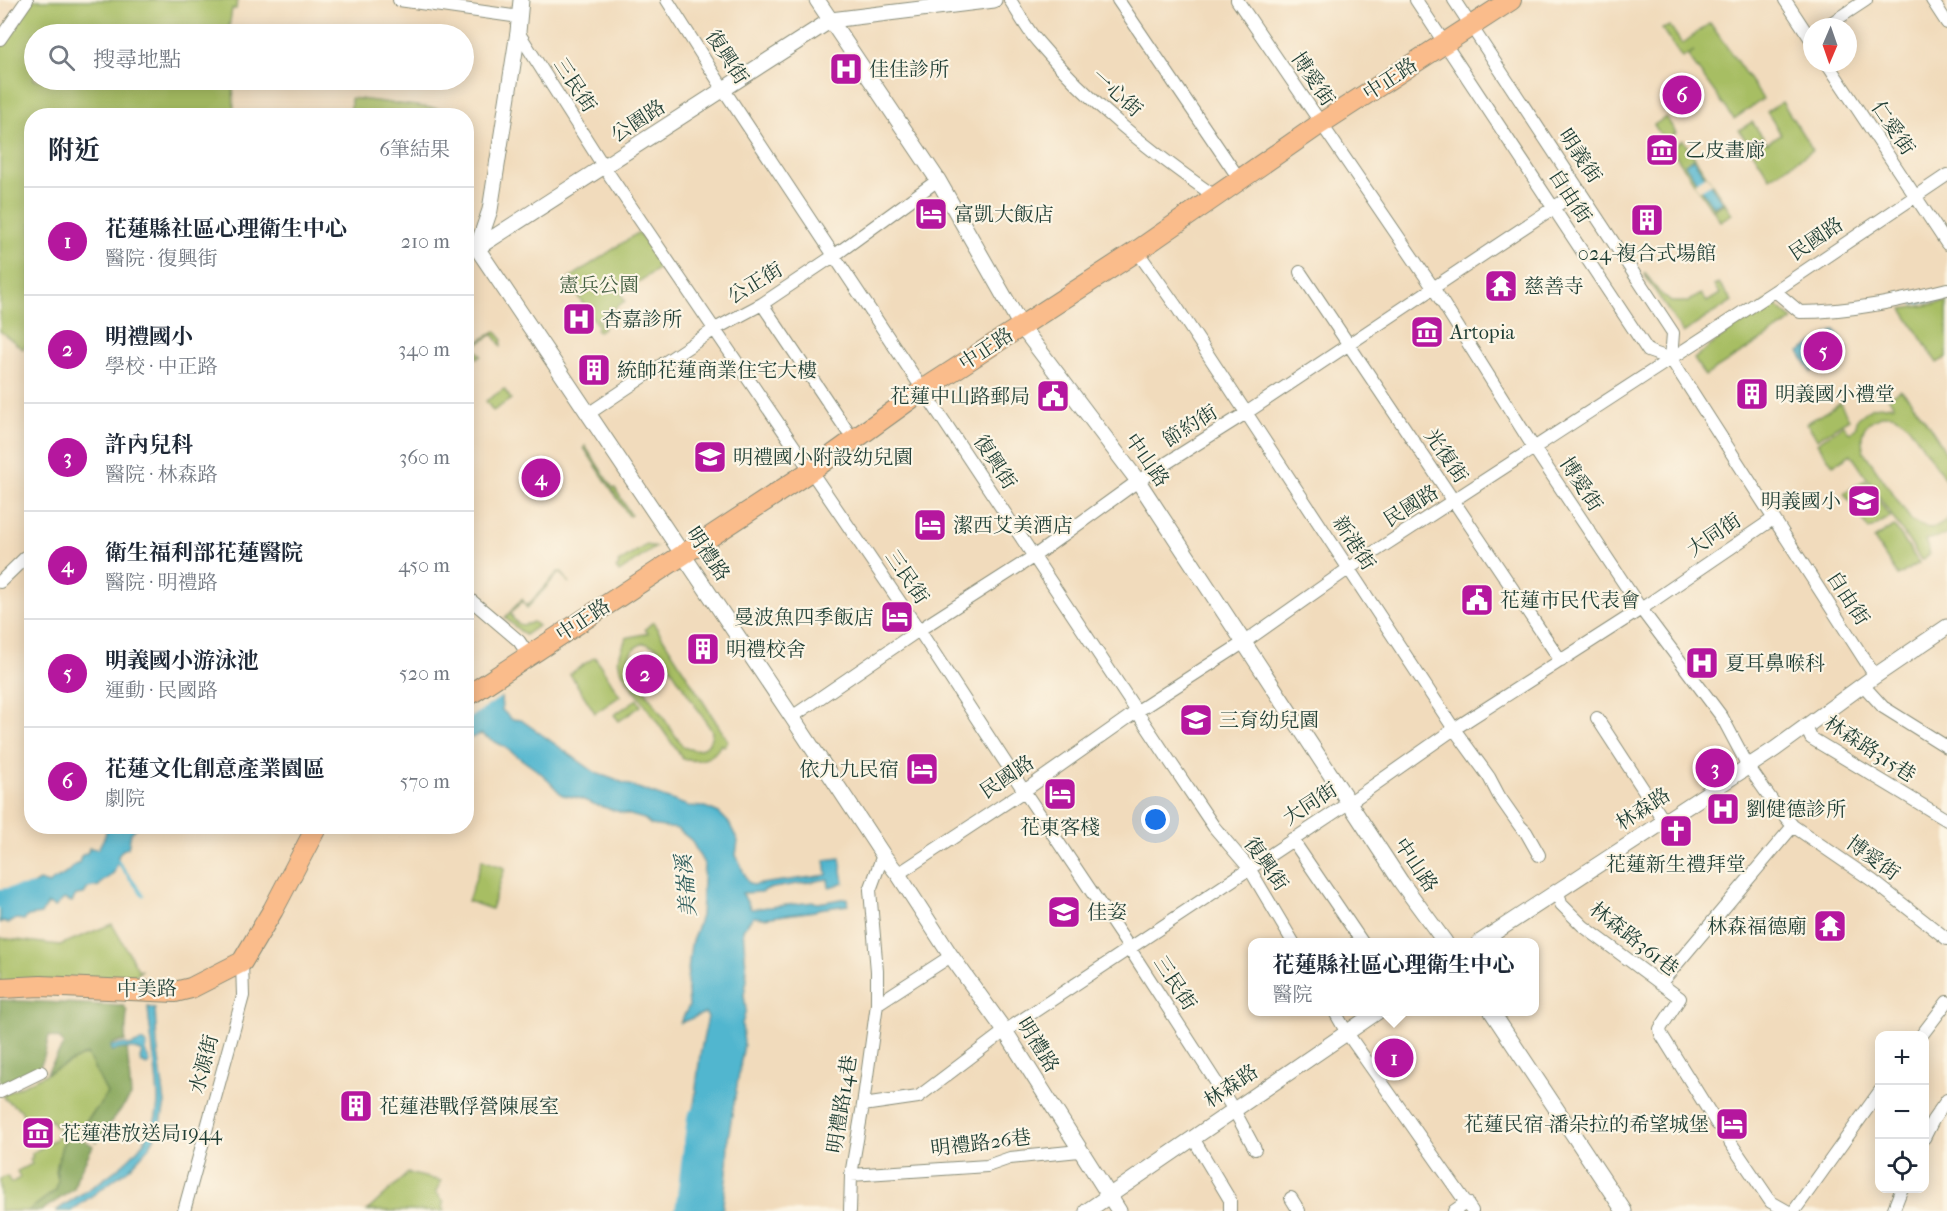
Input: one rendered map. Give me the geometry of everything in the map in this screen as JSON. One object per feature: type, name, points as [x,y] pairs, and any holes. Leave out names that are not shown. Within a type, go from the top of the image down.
[{"type":"main road","points":[[1470,28],[1511,0]]},
{"type":"main road","name":"中正路","points":[[474,692],[812,470],[923,390],[1137,251],[1320,124],[1470,28]]},
{"type":"main road","points":[[242,962],[273,910],[313,834]]},
{"type":"main road","name":"中美路","points":[[0,988],[41,986],[175,992],[191,988],[242,962]]},
{"type":"street","points":[[0,39],[27,0]]},
{"type":"street","points":[[399,0],[519,24]]},
{"type":"street","points":[[474,247],[490,210],[521,0]]},
{"type":"street","name":"復興街","points":[[667,0],[724,90],[1136,712],[1214,827],[1248,868],[1291,938]]},
{"type":"street","name":"中山路","points":[[817,0],[938,180],[1022,326],[1138,481],[1401,882],[1442,938]]},
{"type":"street","points":[[831,20],[994,0]]},
{"type":"street","name":"一心街","points":[[1010,0],[1037,41],[1086,94],[1154,153],[1216,197]]},
{"type":"street","points":[[1118,0],[1240,180]]},
{"type":"street","name":"博愛街","points":[[1237,0],[1434,289],[1534,448],[1641,609],[1722,717],[1748,766],[1773,802],[1793,826],[1873,881],[1947,939]]},
{"type":"street","points":[[1416,0],[1445,44]]},
{"type":"street","name":"明義街","points":[[1454,0],[1470,28],[1580,190],[1673,333],[1671,359]]},
{"type":"street","points":[[1785,0],[1803,26]]},
{"type":"street","points":[[1839,18],[1866,0]]},
{"type":"street","points":[[1932,0],[1947,23]]},
{"type":"street","name":"公園路","points":[[474,251],[831,20]]},
{"type":"street","name":"三民街","points":[[519,24],[604,167],[919,630],[1130,949],[1234,1110],[1255,1149]]},
{"type":"street","name":"自由街","points":[[1445,44],[1648,351],[1671,359],[1773,519],[1883,707],[1947,747]]},
{"type":"street","name":"仁愛街","points":[[1833,72],[1947,244]]},
{"type":"street","name":"民國路","points":[[901,879],[1136,712],[1243,644],[1348,569],[1775,291],[1947,175]]},
{"type":"street","name":"公正街","points":[[588,414],[715,329],[762,304],[835,255],[938,180]]},
{"type":"street","name":"節約街","points":[[792,717],[919,630],[1033,557],[1138,481],[1246,413],[1580,190]]},
{"type":"street","name":"新港街","points":[[1137,251],[1454,729],[1526,832],[1539,855]]},
{"type":"street","name":"明禮路","points":[[474,255],[588,414],[951,956],[1005,1031],[1119,1211]]},
{"type":"street","name":"光復街","points":[[1300,272],[1561,661]]},
{"type":"street","points":[[1775,291],[1800,312],[1820,312],[1906,299],[1947,289]]},
{"type":"street","points":[[762,304],[854,441]]},
{"type":"street","name":"大同街","points":[[863,1105],[918,1097],[1005,1031],[1350,802],[1454,729],[1641,609],[1773,519]]},
{"type":"street","points":[[0,582],[24,559]]},
{"type":"street","points":[[474,603],[519,641],[528,656]]},
{"type":"street","name":"林森路","points":[[1486,938],[1806,727],[1869,680],[1947,627]]},
{"type":"street","points":[[1597,718],[1664,820]]},
{"type":"street","name":"林森路315巷","points":[[1806,727],[1810,738],[1947,820]]},
{"type":"street","points":[[1660,984],[1793,826]]},
{"type":"street","points":[[1292,839],[1359,938]]},
{"type":"street","name":"明禮路14巷","points":[[850,1211],[851,1175],[877,1004],[877,971],[870,890],[884,855]]},
{"type":"street","name":"林森路361巷","points":[[1558,891],[1561,904],[1583,926],[1680,998],[1660,1029],[1667,1047],[1717,1124]]},
{"type":"street","points":[[877,1004],[951,956]]},
{"type":"street","name":"水源街","points":[[184,1211],[243,996],[242,962]]},
{"type":"street","points":[[1924,1031],[1947,1002]]},
{"type":"street","points":[[1338,1016],[1469,1207],[1454,1211]]},
{"type":"street","name":"林森路","points":[[1087,1211],[1370,1016]]},
{"type":"street","points":[[1495,1016],[1624,1211]]},
{"type":"street","points":[[0,1092],[41,1072]]},
{"type":"street","points":[[1794,1211],[1875,1098]]},
{"type":"street","points":[[1929,1128],[1947,1100]]},
{"type":"street","points":[[1193,1138],[1230,1200],[1230,1211]]},
{"type":"street","points":[[1730,1142],[1771,1202],[1787,1211]]},
{"type":"street","name":"明禮路26巷","points":[[851,1175],[987,1166],[1010,1158],[1079,1151]]},
{"type":"street","points":[[1893,1211],[1900,1193]]},
{"type":"street","name":"林森路","points":[[1077,1211],[1109,1196]]},
{"type":"street","name":"林森路","points":[[1098,1211],[1109,1196]]},
{"type":"street","points":[[1291,1198],[1299,1211]]},
{"type":"green space","points":[[29,0],[237,0],[236,9],[232,9],[230,24],[24,24],[24,90],[233,90],[234,108],[24,108],[23,349],[0,331],[0,45]]},
{"type":"green space","points":[[1710,23],[1763,99],[1734,119],[1688,56],[1694,51],[1682,58],[1662,29],[1670,26],[1682,44]]},
{"type":"green space","points":[[351,98],[432,108],[351,108]]},
{"type":"green space","points":[[1782,102],[1813,150],[1770,178],[1739,130],[1752,122],[1767,143],[1781,134],[1767,112]]},
{"type":"green space","points":[[1666,117],[1676,133],[1664,140],[1654,125]]},
{"type":"green space","points":[[1683,140],[1724,202],[1712,210],[1671,148]]},
{"type":"green space","points":[[1725,203],[1732,214],[1720,221],[1713,210]]},
{"type":"green space","name":"憲兵公園","points":[[639,232],[662,266],[621,294],[625,301],[598,319],[604,328],[598,332],[596,329],[598,326],[567,280]]},
{"type":"green space","points":[[1645,273],[1659,292],[1671,302],[1688,302],[1701,294],[1707,302],[1720,294],[1714,286],[1719,283],[1732,301],[1683,333]]},
{"type":"green space","points":[[1769,300],[1793,320],[1705,376],[1694,359]]},
{"type":"green space","points":[[1947,302],[1947,357],[1937,363],[1902,309]]},
{"type":"green space","points":[[495,331],[502,339],[501,346],[493,334],[474,344]]},
{"type":"green space","points":[[474,346],[481,356],[477,358],[474,353]]},
{"type":"green space","points":[[504,389],[511,399],[493,411],[486,401]]},
{"type":"green space","points":[[1900,390],[1918,411],[1945,451],[1947,482],[1913,432],[1895,416],[1887,415],[1870,422],[1863,432],[1862,444],[1864,452],[1911,520],[1930,528],[1939,526],[1947,519],[1947,535],[1925,540],[1930,554],[1921,560],[1851,454],[1833,465],[1817,443],[1844,425],[1851,433],[1856,427],[1856,420],[1872,407],[1894,405],[1888,397]]},
{"type":"green space","points":[[1840,403],[1849,419],[1817,439],[1807,423]]},
{"type":"green space","points":[[585,446],[631,515],[629,516],[584,448]]},
{"type":"green space","points":[[1865,480],[1890,517],[1869,530],[1844,493]]},
{"type":"green space","points":[[1894,526],[1919,563],[1898,576],[1874,539]]},
{"type":"green space","points":[[646,545],[656,547],[619,572],[616,568],[619,566],[618,563]]},
{"type":"green space","points":[[558,572],[562,572],[569,583],[559,573],[527,608],[522,601],[511,613],[519,624],[525,625],[533,622],[538,626],[525,635],[505,618],[522,599],[527,606]]},
{"type":"green space","points":[[653,622],[728,741],[724,746],[721,744],[705,759],[683,759],[620,669],[618,660],[626,638],[648,633],[645,629]],"holes":[[[644,643],[657,647],[712,731],[709,742],[703,748],[694,750],[683,747],[630,668],[629,659],[636,647]]]},
{"type":"green space","points":[[595,657],[620,696],[595,713],[570,674]]},
{"type":"green space","points":[[637,699],[641,706],[619,721],[614,715]]},
{"type":"green space","points":[[482,860],[505,868],[491,909],[468,901]]},
{"type":"green space","points":[[112,924],[139,971],[142,970],[118,990],[0,988],[0,938],[60,945]]},
{"type":"green space","points":[[0,1000],[124,1006],[127,1012],[125,1041],[114,1043],[112,1046],[127,1048],[131,1096],[96,1142],[83,1133],[80,1137],[93,1146],[77,1177],[74,1189],[41,1211],[28,1211],[56,1190],[58,1180],[56,1170],[62,1145],[69,1136],[73,1138],[107,1093],[87,1054],[46,1074],[64,1044],[60,1039],[49,1036],[44,1057],[38,1068],[0,1088]]},
{"type":"green space","name":"花蓮港放送局1944","points":[[87,1054],[107,1093],[103,1101],[77,1131],[70,1127],[66,1133],[69,1136],[62,1146],[56,1170],[58,1180],[56,1190],[28,1211],[0,1211],[0,1179],[7,1176],[11,1183],[20,1178],[17,1171],[32,1164],[31,1154],[57,1138],[56,1135],[61,1133],[58,1125],[55,1127],[51,1120],[29,1128],[21,1110],[6,1100],[3,1095]]},
{"type":"green space","points":[[408,1173],[441,1181],[436,1192],[444,1203],[442,1206],[445,1211],[367,1211]]},
{"type":"water","points":[[1693,159],[1722,202],[1713,207],[1685,164]]},
{"type":"water","points":[[1835,330],[1848,350],[1812,372],[1799,352]]},
{"type":"water","points":[[474,683],[501,697],[502,710],[511,719],[521,720],[596,773],[688,806],[705,807],[719,813],[729,823],[738,841],[736,855],[748,882],[753,885],[827,875],[825,860],[840,858],[844,883],[829,887],[828,879],[767,889],[762,892],[742,893],[751,909],[847,898],[848,905],[764,918],[753,917],[743,929],[747,980],[744,994],[746,1010],[742,1024],[744,1044],[728,1138],[727,1174],[722,1211],[690,1211],[694,1106],[700,1054],[708,1017],[705,1013],[680,1023],[689,1006],[687,981],[691,944],[701,916],[704,864],[691,840],[677,829],[651,825],[644,819],[579,798],[562,795],[542,774],[503,746],[481,734],[474,737]]},
{"type":"water","points":[[105,834],[131,834],[128,848],[119,854],[114,872],[99,886],[88,888],[84,894],[76,895],[72,902],[64,899],[55,907],[48,904],[41,914],[28,916],[24,920],[16,919],[8,924],[3,921],[0,923],[0,902],[12,898],[17,893],[22,894],[26,887],[39,881],[49,884],[79,863],[81,856],[88,852],[89,848],[98,849]]},
{"type":"water","points":[[148,1007],[155,1009],[165,1103],[160,1128],[149,1147],[130,1168],[71,1211],[56,1211],[121,1166],[136,1152],[155,1119],[158,1100]]},
{"type":"water","points":[[142,1041],[147,1045],[146,1052],[150,1062],[147,1065],[141,1062],[142,1052],[138,1050],[112,1051],[111,1046],[126,1044],[130,1046]]},
{"type":"pier","points":[[1706,175],[1712,183],[1699,191],[1694,183]]},
{"type":"pier","points":[[474,680],[504,695],[474,715]]},
{"type":"waterway","points":[[1914,303],[1947,298]]},
{"type":"waterway","points":[[115,858],[143,895]]},
{"type":"waterway","name":"美崙溪","points":[[0,899],[37,894]]},
{"type":"waterway","name":"美崙溪","points":[[685,1211],[697,1118]]},
{"type":"place","name":"佳佳診所","points":[[846,69]]},
{"type":"place","name":"花蓮文化創意產業園區","points":[[1682,95]]},
{"type":"place","name":"乙皮畫廊","points":[[1662,150]]},
{"type":"place","name":"富凱大飯店","points":[[931,214]]},
{"type":"place","name":"024-複合式場館","points":[[1647,220]]},
{"type":"place","name":"慈善寺","points":[[1501,286]]},
{"type":"place","name":"杏嘉診所","points":[[579,319]]},
{"type":"place","name":"Artopia","points":[[1427,332]]},
{"type":"place","name":"明義國小游泳池","points":[[1823,351]]},
{"type":"place","name":"統帥花蓮商業住宅大樓","points":[[594,370]]},
{"type":"place","name":"明義國小禮堂","points":[[1752,394]]},
{"type":"place","name":"花蓮中山路郵局","points":[[1053,396]]},
{"type":"place","name":"明禮國小附設幼兒園","points":[[710,457]]},
{"type":"place","name":"衛生福利部花蓮醫院","points":[[541,478]]},
{"type":"place","name":"明義國小","points":[[1864,501]]},
{"type":"place","name":"潔西艾美酒店","points":[[930,525]]},
{"type":"place","name":"花蓮市民代表會","points":[[1477,600]]},
{"type":"place","name":"曼波魚四季飯店","points":[[897,617]]},
{"type":"place","name":"明禮校舍","points":[[703,649]]},
{"type":"place","name":"夏耳鼻喉科","points":[[1702,663]]},
{"type":"place","name":"明禮國小","points":[[645,674]]},
{"type":"place","name":"三育幼兒園","points":[[1196,720]]},
{"type":"place","name":"許內兒科","points":[[1715,768]]},
{"type":"place","name":"依九九民宿","points":[[922,769]]},
{"type":"place","name":"花東客棧","points":[[1060,794]]},
{"type":"place","name":"劉健德診所","points":[[1723,809]]},
{"type":"place","name":"花蓮新生禮拜堂","points":[[1676,831]]},
{"type":"place","name":"佳姿","points":[[1064,912]]},
{"type":"place","name":"林森福德廟","points":[[1830,926]]},
{"type":"place","name":"花蓮縣社區心理衛生中心","points":[[1394,1058]]},
{"type":"place","name":"花蓮港戰俘營陳展室","points":[[356,1106]]},
{"type":"place","name":"花蓮民宿-潘朵拉的希望城堡","points":[[1732,1124]]},
{"type":"place","name":"花蓮港放送局1944","points":[[38,1133]]}]
